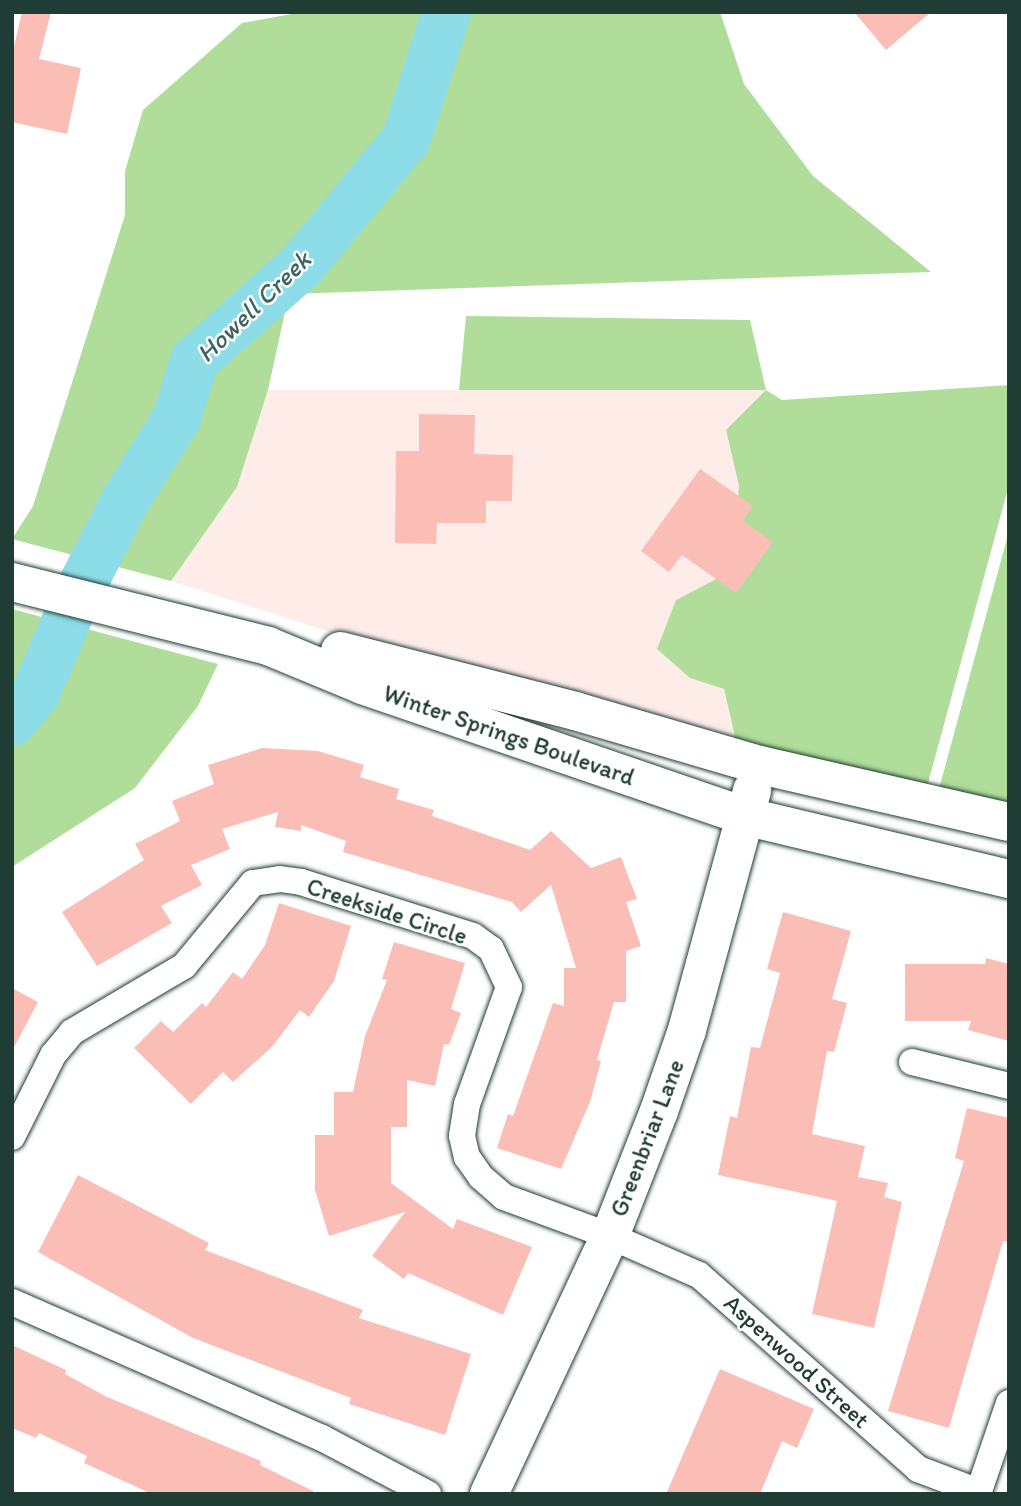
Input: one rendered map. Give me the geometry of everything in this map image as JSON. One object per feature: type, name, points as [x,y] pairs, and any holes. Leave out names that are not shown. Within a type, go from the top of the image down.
[{"type":"street","name":"Winter Springs Boulevard","points":[[12,555],[77,585],[370,662],[575,711],[760,765],[1009,822]]},
{"type":"street","name":"Winter Springs Boulevard","points":[[12,582],[77,585]]},
{"type":"street","name":"Winter Springs Boulevard","points":[[183,612],[362,685],[744,816],[1009,879]]},
{"type":"street","name":"Greenbriar Lane","points":[[489,1494],[610,1236],[687,1030],[760,765]]},
{"type":"street","name":"Creekside Circle","points":[[12,1137],[53,1055],[72,1032],[184,966],[253,883],[280,879],[301,882],[473,936],[491,949],[509,987],[467,1104],[462,1136],[467,1157],[481,1177],[504,1197],[610,1236]]},
{"type":"street","points":[[912,1062],[1009,1086]]},
{"type":"street","name":"Aspenwood Street","points":[[610,1236],[699,1275],[918,1469],[978,1493]]},
{"type":"street","points":[[12,1302],[322,1438],[428,1494]]},
{"type":"street","points":[[978,1493],[1009,1403]]},
{"type":"shaded area","points":[[268,390],[767,390],[726,431],[739,486],[735,533],[720,577],[676,600],[690,678],[724,689],[736,741],[374,646],[171,581],[237,487]]},
{"type":"green space","points":[[303,12],[720,12],[744,84],[813,176],[931,272],[289,294],[268,390],[237,487],[171,581],[12,539],[33,506],[125,215],[125,171],[143,110],[242,23]]},
{"type":"green space","points":[[466,316],[750,320],[766,390],[459,390]]},
{"type":"green space","points":[[1009,385],[1009,485],[927,787],[736,741],[724,689],[690,678],[657,649],[676,600],[720,577],[735,533],[739,486],[726,430],[766,390],[782,400]]},
{"type":"green space","points":[[1009,531],[1009,810],[939,789]]},
{"type":"green space","points":[[12,609],[218,664],[198,706],[135,788],[12,867]]},
{"type":"building","points":[[22,12],[51,12],[39,59],[81,68],[67,134],[12,122],[12,55]]},
{"type":"building","points":[[854,12],[931,12],[886,50]]},
{"type":"building","points":[[419,414],[475,415],[474,454],[513,455],[512,501],[486,501],[486,523],[437,523],[436,544],[395,543],[396,451],[419,451]]},
{"type":"building","points":[[700,469],[753,506],[743,521],[773,542],[736,593],[682,555],[669,572],[641,551]]},
{"type":"building","points":[[262,748],[318,751],[364,765],[360,777],[399,789],[396,799],[434,810],[432,816],[530,850],[551,831],[591,868],[621,857],[637,899],[626,902],[641,946],[626,951],[626,1002],[614,1002],[597,1060],[601,1061],[590,1102],[561,1169],[497,1148],[508,1114],[513,1116],[553,1003],[564,1006],[564,968],[576,968],[551,885],[521,912],[512,902],[343,852],[346,841],[301,825],[301,831],[275,827],[278,812],[222,829],[230,849],[191,865],[202,885],[161,906],[172,923],[97,966],[62,912],[144,860],[135,844],[180,821],[172,801],[214,784],[208,765]]},
{"type":"building","points":[[279,903],[351,926],[334,981],[309,1017],[300,1010],[272,1047],[233,1082],[223,1072],[191,1104],[134,1048],[161,1021],[173,1032],[202,1003],[206,1007],[233,972],[242,979],[265,945]]},
{"type":"building","points":[[783,912],[851,931],[832,999],[847,1003],[834,1052],[827,1051],[812,1134],[865,1146],[858,1177],[888,1183],[884,1197],[902,1202],[874,1328],[812,1314],[837,1201],[718,1175],[730,1116],[737,1118],[751,1047],[760,1048],[780,973],[767,969]]},
{"type":"building","points":[[394,942],[465,963],[451,1009],[461,1013],[449,1045],[444,1044],[435,1086],[407,1080],[407,1127],[391,1127],[391,1183],[453,1229],[457,1219],[532,1247],[503,1315],[408,1273],[404,1279],[372,1256],[405,1212],[329,1236],[315,1190],[315,1135],[334,1135],[334,1092],[353,1092],[365,1036],[387,980],[382,979]]},
{"type":"building","points":[[986,958],[1009,964],[1009,1041],[968,1030],[971,1021],[905,1021],[905,964],[985,964]]},
{"type":"building","points":[[12,988],[38,1002],[12,1051]]},
{"type":"building","points":[[967,1108],[1009,1118],[1009,1242],[1003,1241],[949,1428],[888,1411],[964,1161],[955,1158]]},
{"type":"building","points":[[78,1175],[209,1243],[205,1250],[363,1310],[359,1318],[471,1354],[445,1435],[349,1404],[351,1398],[193,1338],[38,1252]]},
{"type":"building","points":[[12,1345],[66,1370],[65,1374],[105,1396],[261,1461],[260,1465],[319,1494],[152,1494],[84,1463],[87,1456],[39,1433],[36,1438],[12,1428]]},
{"type":"building","points":[[720,1369],[814,1409],[797,1448],[782,1441],[760,1494],[666,1494]]},
{"type":"waterway","name":"Howell Creek","points":[[12,721],[36,691],[76,596],[126,498],[176,418],[194,360],[301,265],[406,138],[446,12]]}]
